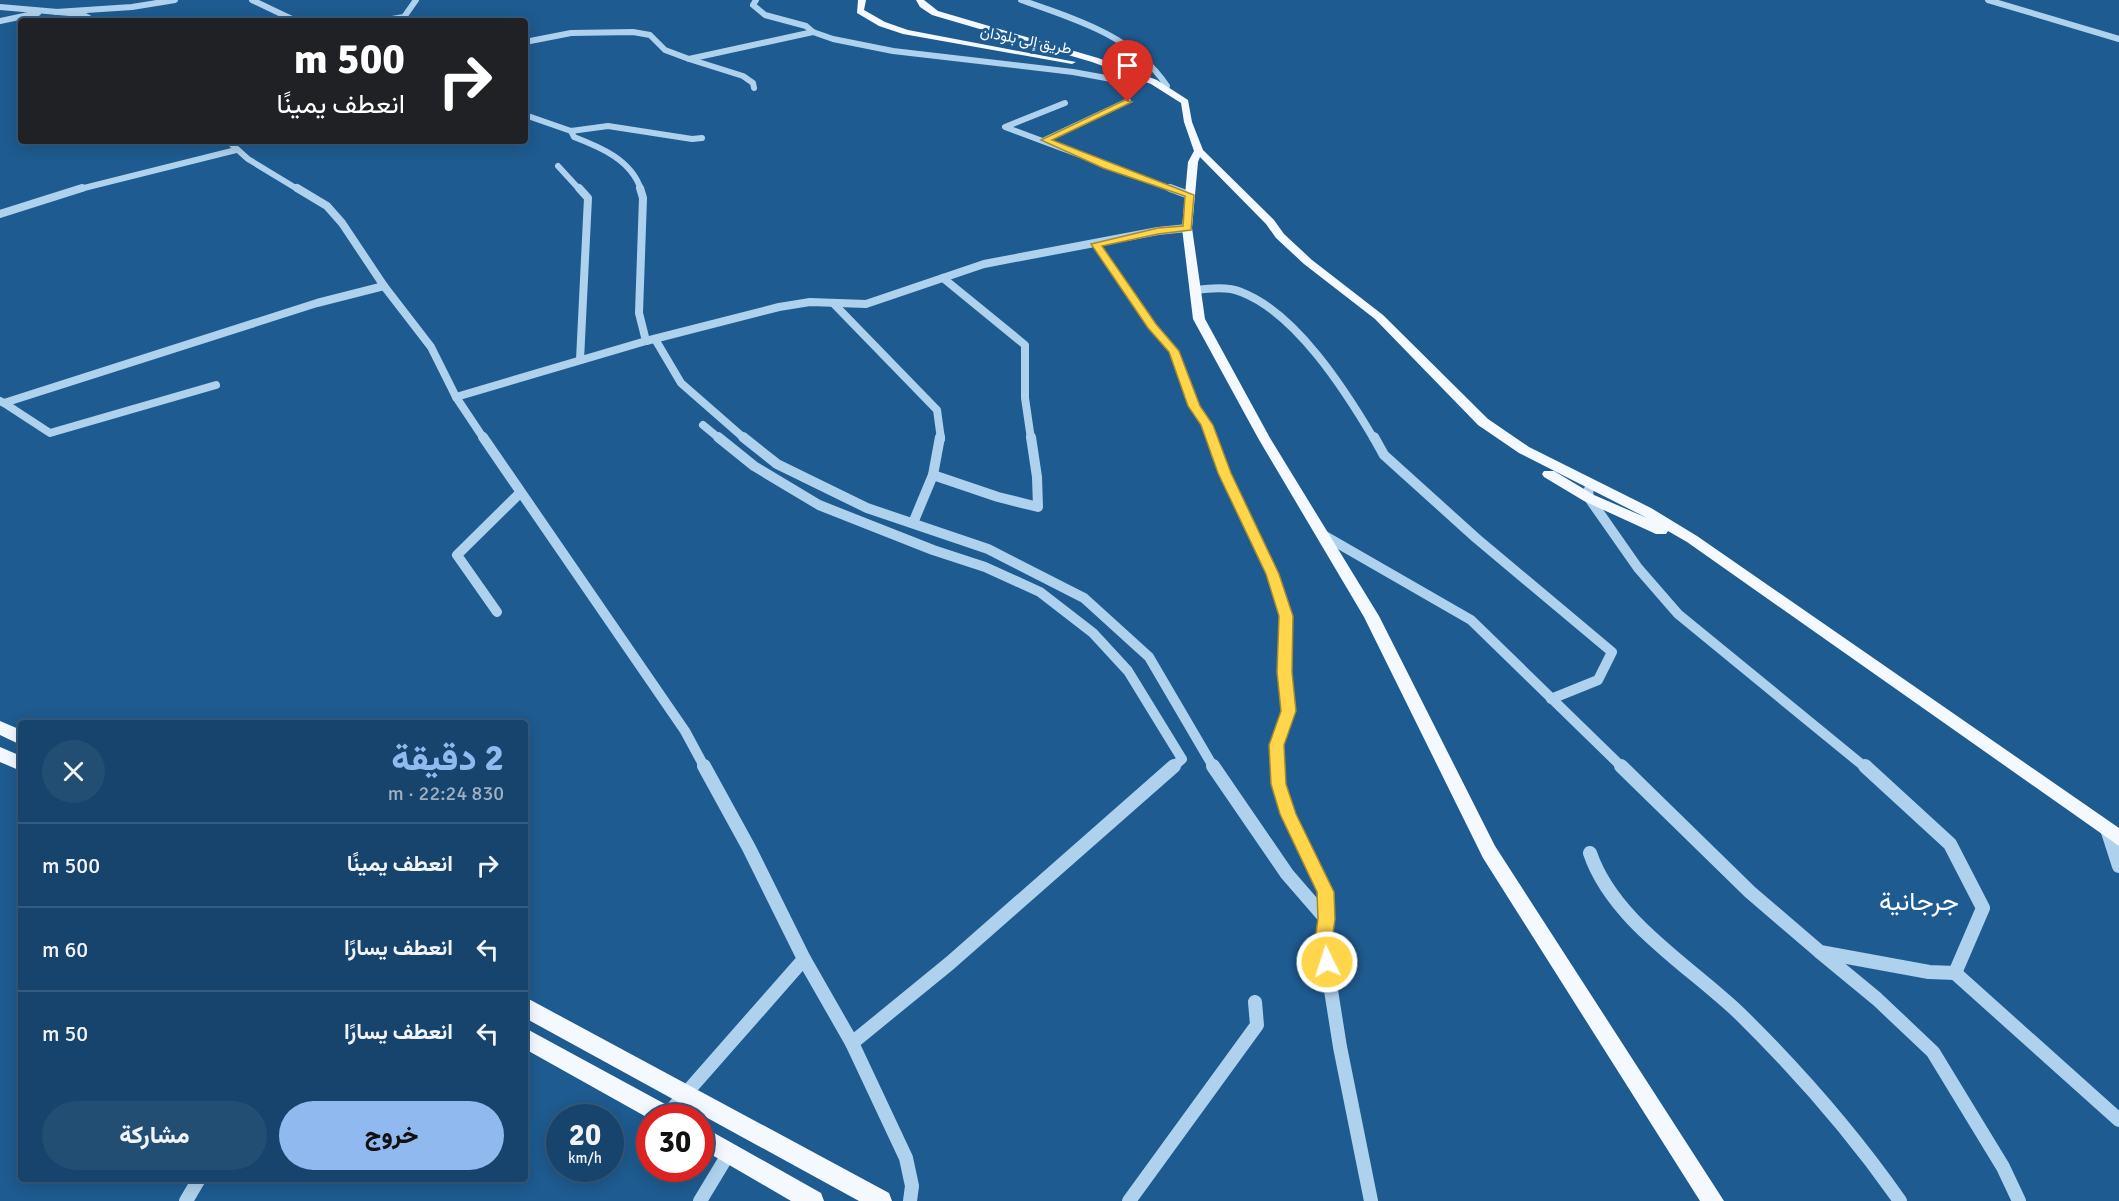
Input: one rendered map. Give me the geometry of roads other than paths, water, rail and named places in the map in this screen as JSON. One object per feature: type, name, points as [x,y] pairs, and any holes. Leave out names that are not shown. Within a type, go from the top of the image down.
[{"type":"main road","name":"طريق إلى بلودان","points":[[862,0],[860,12],[882,24],[906,32],[1085,65],[1139,84],[1166,101]]},
{"type":"main road","points":[[920,0],[923,5],[935,13],[1095,60],[1154,82],[1185,102],[1188,122],[1199,151],[1308,262],[1379,317],[1410,349],[1457,409],[1478,428],[1518,456],[1590,492],[1613,509],[1635,517],[1684,543],[1768,592],[2114,835]]},
{"type":"main road","points":[[1174,108],[1188,122]]},
{"type":"main road","points":[[1199,151],[1193,162],[1187,228],[1199,319],[1264,438],[1371,616],[1489,852],[1713,1201]]},
{"type":"main road","points":[[0,728],[18,737]]},
{"type":"main road","points":[[0,754],[18,763]]},
{"type":"main road","points":[[528,1009],[881,1201]]},
{"type":"main road","points":[[528,1040],[644,1104]]},
{"type":"main road","points":[[714,1144],[813,1201]]},
{"type":"street","points":[[56,12],[132,7],[175,0]]},
{"type":"street","points":[[252,0],[290,18]]},
{"type":"street","points":[[404,18],[416,0]]},
{"type":"street","points":[[756,0],[753,5],[756,10],[779,20],[806,26],[813,32],[833,39],[893,51],[1073,72],[1139,84]]},
{"type":"street","points":[[1021,0],[1092,25],[1145,58],[1155,68],[1167,86],[1166,89]]},
{"type":"street","points":[[1988,0],[2119,39]]},
{"type":"street","points":[[0,7],[81,14],[89,18]]},
{"type":"street","points":[[1,22],[46,11]]},
{"type":"street","points":[[528,41],[571,33],[633,32],[650,35],[664,50],[743,76],[753,83],[754,88]]},
{"type":"street","points":[[689,59],[813,32]]},
{"type":"street","points":[[1045,140],[1128,102]]},
{"type":"street","points":[[1065,103],[1005,127],[1189,195]]},
{"type":"street","points":[[528,116],[571,131],[608,126],[692,140],[702,138]]},
{"type":"street","points":[[571,131],[574,137],[602,148],[618,158],[638,181],[643,198],[639,313],[650,340],[681,383],[735,431],[777,464],[867,508],[988,549],[1084,598],[1149,657],[1191,732],[1234,801],[1287,874],[1326,919]]},
{"type":"street","points":[[0,214],[236,144],[327,206],[342,223],[384,286],[431,347],[456,397],[685,731],[749,848],[804,959],[852,1043],[906,1158],[912,1186],[910,1201]]},
{"type":"street","points":[[558,166],[588,198],[580,360]]},
{"type":"street","points":[[456,397],[650,340],[779,307],[810,302],[866,304],[984,264],[1158,231],[1187,228]]},
{"type":"street","points":[[1096,244],[1152,326],[1174,351],[1194,406],[1207,425],[1220,463],[1273,574],[1286,616],[1284,672],[1288,711],[1276,745],[1279,784],[1288,814],[1326,892],[1323,940],[1340,1047],[1371,1201]]},
{"type":"street","points":[[933,475],[972,486],[1012,503],[1038,507],[1037,477],[1025,398],[1025,345],[944,278]]},
{"type":"street","points":[[2,402],[317,303],[384,286]]},
{"type":"street","points":[[1196,290],[1215,288],[1240,291],[1269,306],[1286,319],[1349,396],[1384,454],[1476,538],[1612,652],[1598,680],[1551,699]]},
{"type":"street","points":[[835,304],[937,410],[941,442],[933,475],[913,523]]},
{"type":"street","points":[[2,402],[50,433],[216,385]]},
{"type":"street","points":[[703,425],[753,466],[819,505],[933,550],[986,567],[1040,592],[1093,633],[1128,671],[1182,759],[950,963],[852,1043]]},
{"type":"street","points":[[497,612],[457,555],[520,493]]},
{"type":"street","points":[[1613,509],[1638,568],[1678,614],[1848,751],[1950,844],[1983,908],[1955,973]]},
{"type":"street","points":[[1325,536],[1471,620],[1750,892],[1877,999],[1933,1052],[2003,1167],[2019,1201]]},
{"type":"street","points":[[2114,835],[2119,867]]},
{"type":"street","points":[[1590,853],[1591,860],[1609,892],[1654,938],[1733,1007],[1788,1065],[1848,1129],[1900,1201]]},
{"type":"street","points":[[1820,952],[1929,972],[1955,973],[2119,1120]]},
{"type":"street","points":[[677,1104],[804,959]]},
{"type":"street","points":[[1129,1201],[1257,1025],[1255,1002]]},
{"type":"street","points":[[700,1201],[729,1153]]},
{"type":"street","points":[[186,1201],[197,1182]]},
{"type":"district","name":"جرجانية","points":[[1919,901]]}]
